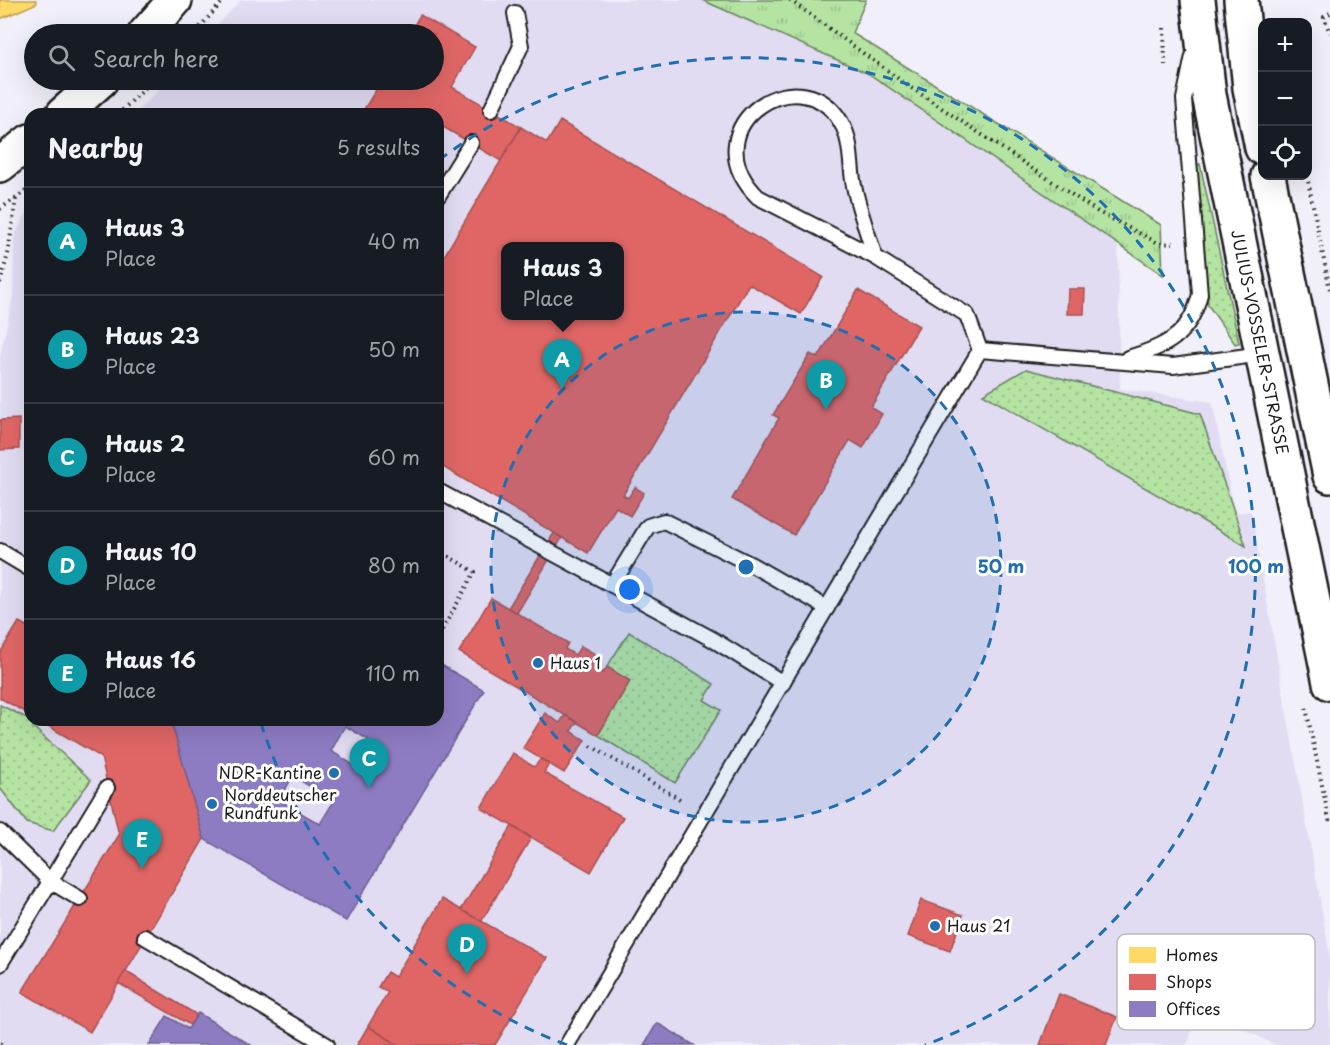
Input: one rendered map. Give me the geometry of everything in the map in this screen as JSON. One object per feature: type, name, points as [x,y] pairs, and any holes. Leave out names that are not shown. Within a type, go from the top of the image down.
[{"type":"main road","points":[[154,24],[175,0]]},
{"type":"main road","points":[[1241,0],[1250,87],[1258,126]]},
{"type":"main road","name":"JULIUS-VOSSELER-STRASSE","points":[[1199,12],[1209,95],[1330,683]]},
{"type":"main road","points":[[70,108],[90,90]]},
{"type":"main road","points":[[0,165],[24,146]]},
{"type":"main road","points":[[1269,180],[1330,476]]},
{"type":"lane","points":[[1120,361],[1159,349],[1181,333],[1197,307],[1200,294],[1184,99],[1199,12]]},
{"type":"lane","points":[[491,110],[521,46],[515,13]]},
{"type":"lane","points":[[874,257],[854,187],[844,128],[836,115],[824,104],[798,95],[784,95],[760,104],[742,125],[737,138],[735,153],[738,169],[746,185],[758,197],[874,257],[967,315],[980,350]]},
{"type":"lane","points":[[444,186],[471,143]]},
{"type":"lane","points":[[980,350],[1173,366],[1262,354]]},
{"type":"lane","points":[[567,1045],[980,350]]},
{"type":"lane","points":[[444,494],[712,639],[783,683]]},
{"type":"lane","points":[[612,585],[648,526],[664,521],[752,565],[827,608]]},
{"type":"lane","points":[[0,551],[24,565]]},
{"type":"lane","points":[[0,964],[106,788]]},
{"type":"lane","points":[[0,832],[50,880],[80,899]]},
{"type":"lane","points":[[145,937],[327,1045]]},
{"type":"path","points":[[203,24],[224,0]]},
{"type":"path","points":[[789,0],[908,85],[1098,212],[1160,244],[1195,240]]},
{"type":"path","points":[[1330,13],[1324,17],[1330,33]]},
{"type":"path","points":[[124,108],[143,90]]},
{"type":"path","points":[[1308,180],[1330,290]]},
{"type":"path","points":[[0,209],[24,193]]},
{"type":"path","points":[[0,283],[8,254],[16,199]]},
{"type":"path","points":[[444,553],[475,572],[444,626]]},
{"type":"path","points":[[591,746],[705,813]]},
{"type":"shaded area","name":"Norddeutscher Rundfunk","points":[[241,0],[702,0],[869,74],[1118,243],[1120,389],[1212,402],[1235,513],[1251,511],[1330,956],[1330,1045],[1275,1045],[1246,1030],[1315,1030],[1315,934],[1117,934],[1117,1030],[1193,1030],[1187,1045],[0,1045],[0,356],[13,297],[14,238],[24,218],[24,726],[444,726],[444,108],[140,108],[159,90],[444,90],[444,24],[218,24]]},
{"type":"green space","points":[[702,0],[866,0],[852,33],[1161,225],[1163,275],[869,74]]},
{"type":"green space","points":[[1200,164],[1239,343],[1235,344],[1208,305],[1196,165]]},
{"type":"green space","points":[[1026,369],[1200,414],[1246,546],[983,394]]},
{"type":"green space","points":[[629,632],[714,684],[704,700],[721,710],[675,783],[598,735],[630,681],[607,667]]},
{"type":"green space","points":[[0,705],[24,717],[24,726],[33,726],[91,780],[53,831],[27,823],[0,788]]},
{"type":"building: Homes","points":[[0,0],[36,0],[37,3],[0,19]]},
{"type":"building: Shops","points":[[420,15],[435,24],[415,24]]},
{"type":"building: Shops","points":[[444,29],[475,47],[452,87],[521,127],[501,161],[444,128],[444,108],[365,108],[376,90],[444,90]]},
{"type":"building: Shops","points":[[560,121],[823,277],[801,314],[749,284],[623,495],[628,498],[635,487],[644,493],[630,516],[616,507],[588,553],[444,468],[444,256],[521,127],[547,143]]},
{"type":"building: Shops","points":[[1068,289],[1085,289],[1084,314],[1067,314]]},
{"type":"building: Shops","points":[[858,290],[919,326],[871,407],[882,414],[863,448],[850,440],[794,535],[732,499],[779,418],[773,415],[810,354],[818,358]]},
{"type":"building: Shops","points":[[19,419],[19,449],[0,450],[0,420]]},
{"type":"building: Shops","points":[[554,533],[562,538],[517,613],[508,608]]},
{"type":"building: Shops","name":"Haus 1","points":[[491,598],[568,643],[565,649],[575,655],[581,646],[602,658],[596,669],[603,673],[607,667],[630,681],[598,735],[459,652]]},
{"type":"building: Shops","points":[[19,622],[24,625],[24,712],[0,698],[0,653]]},
{"type":"building: Shops","points":[[545,713],[560,723],[565,715],[577,722],[571,731],[585,740],[564,773],[523,748]]},
{"type":"building: Shops","points":[[48,726],[173,726],[204,839],[90,1032],[22,992],[119,835],[101,757]]},
{"type":"building: Shops","points":[[513,753],[534,767],[541,759],[549,764],[544,773],[623,817],[591,872],[481,808]]},
{"type":"building: Shops","points":[[512,826],[531,838],[481,922],[461,910]]},
{"type":"building: Shops","points":[[442,899],[547,958],[495,1045],[398,1045],[368,1026],[388,992],[378,987],[387,972],[395,977]]},
{"type":"building: Shops","name":"Haus 21","points":[[921,900],[963,915],[950,951],[908,936]]},
{"type":"building: Shops","points":[[125,971],[197,1015],[190,1025],[118,983]]},
{"type":"building: Shops","points":[[1059,994],[1117,1017],[1106,1045],[1040,1045]]},
{"type":"building: Shops","points":[[368,1026],[398,1045],[357,1045]]},
{"type":"building: Offices","points":[[444,667],[484,690],[346,921],[204,839],[173,726],[345,726],[444,726]],"holes":[[[345,726],[369,740],[355,766],[331,751]],[[293,776],[334,801],[320,824],[279,800]]]},
{"type":"building: Offices","points":[[198,1013],[251,1045],[149,1045],[167,1016],[188,1029]]},
{"type":"building: Offices","points":[[657,1023],[694,1045],[644,1045]]},
{"type":"place","name":"Haus 3","points":[[562,389]]},
{"type":"place","name":"Haus 23","points":[[826,410]]},
{"type":"place","name":"Haus 1","points":[[538,663]]},
{"type":"place","name":"NDR-Kantine","points":[[334,773]]},
{"type":"place","name":"Haus 2","points":[[369,788]]},
{"type":"place","name":"Norddeutscher Rundfunk","points":[[212,804]]},
{"type":"place","name":"Haus 16","points":[[142,869]]},
{"type":"place","name":"Haus 21","points":[[935,926]]},
{"type":"place","name":"Haus 10","points":[[467,974]]}]
